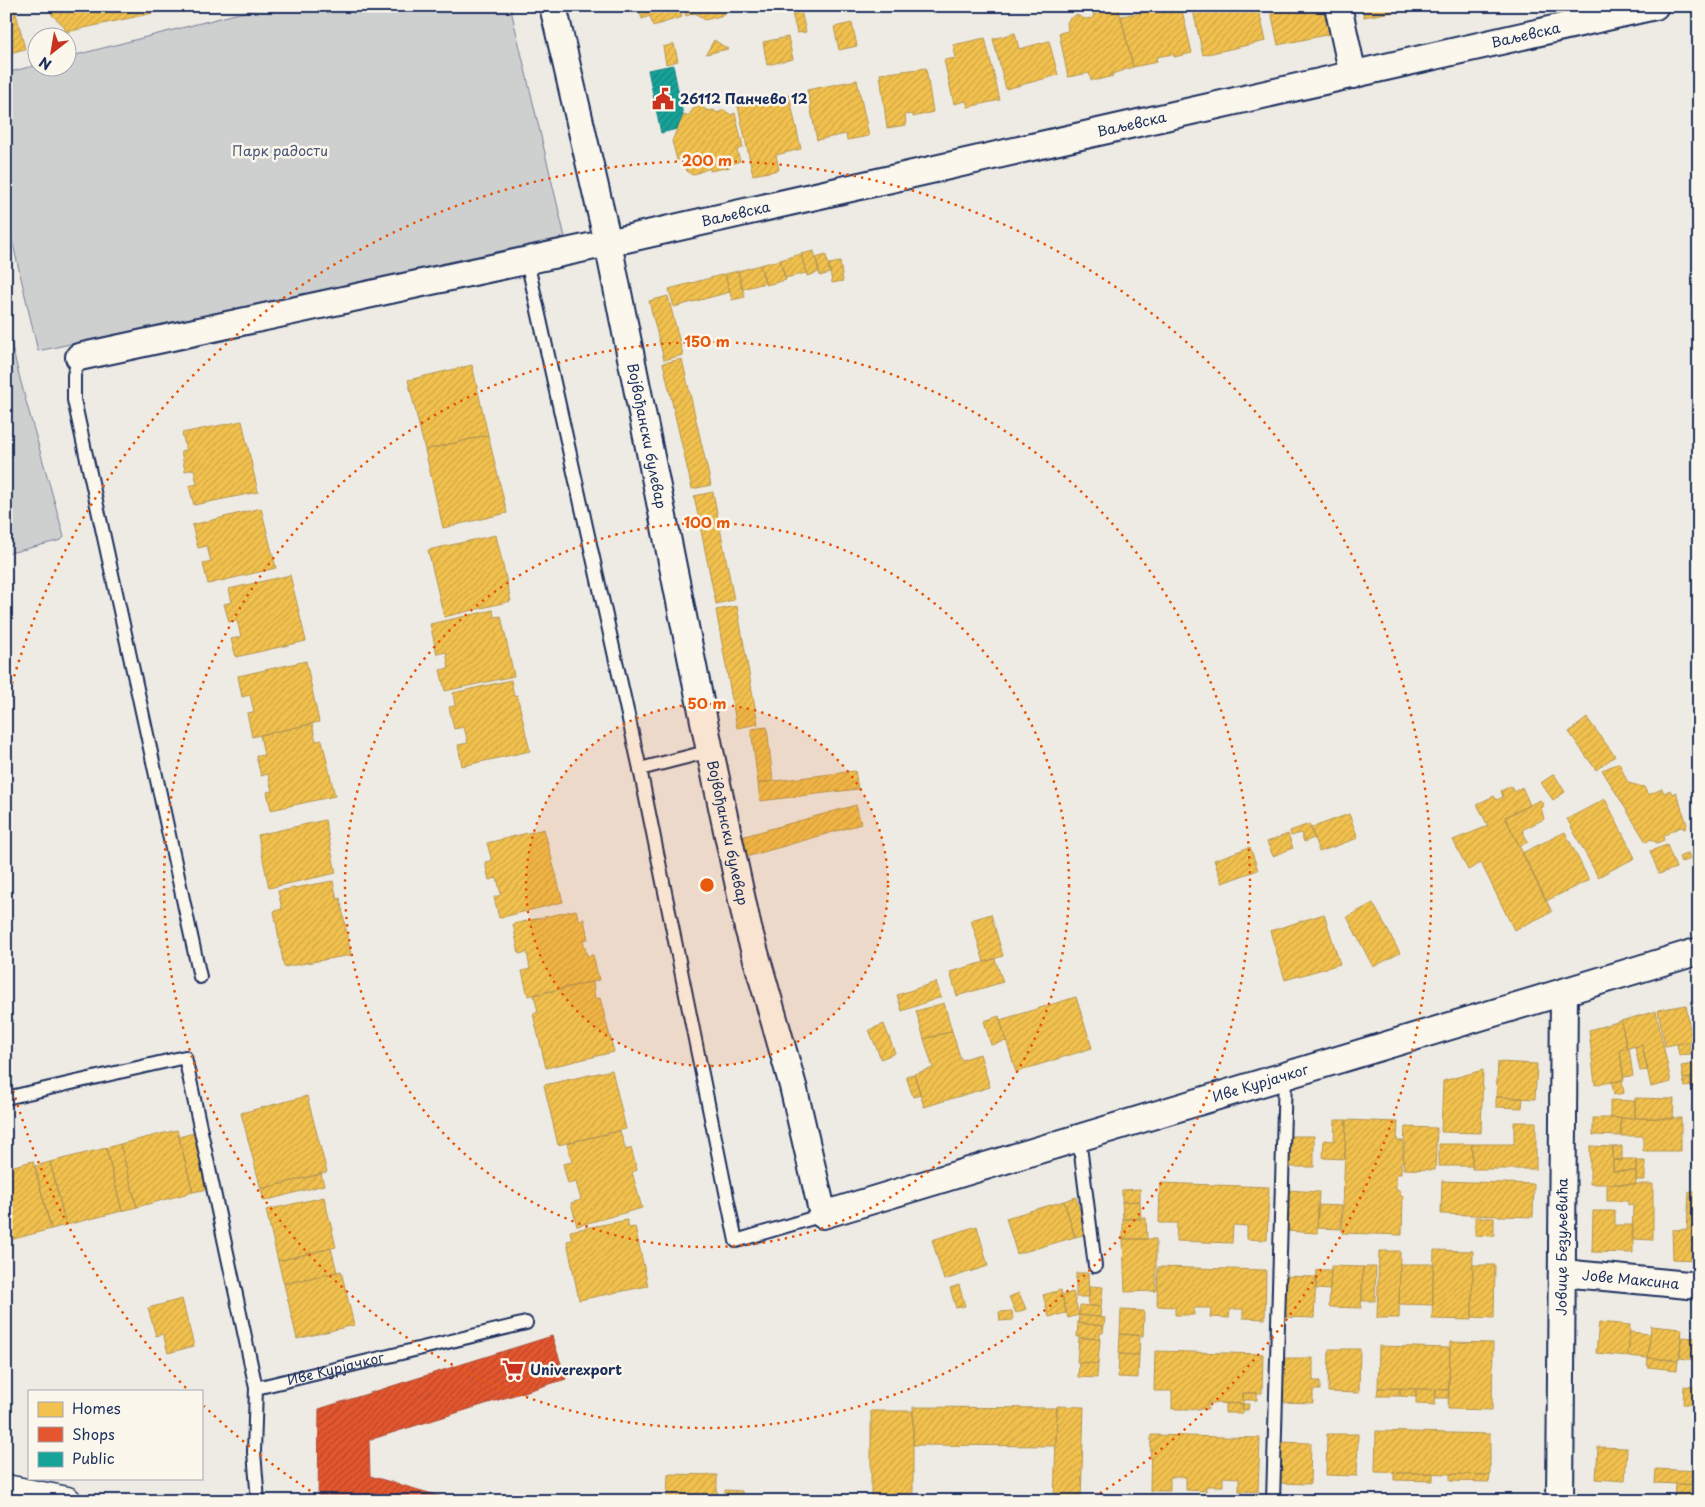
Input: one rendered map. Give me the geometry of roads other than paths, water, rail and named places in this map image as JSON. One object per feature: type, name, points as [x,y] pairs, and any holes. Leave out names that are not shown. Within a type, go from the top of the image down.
[{"type":"main road","points":[[6,1489],[67,1501]]},
{"type":"street","name":"Војвођански булевар","points":[[553,6],[608,243],[710,751],[748,928],[793,1086],[823,1215]]},
{"type":"street","points":[[1338,6],[1353,75]]},
{"type":"street","name":"Ваљевска","points":[[79,357],[608,243],[1655,6]]},
{"type":"street","name":"Иве Курјачког","points":[[823,1215],[1699,951]]},
{"type":"street","name":"Јовице Безуљевића","points":[[1560,1501],[1564,993]]},
{"type":"street","name":"Јове Максина","points":[[1562,1273],[1699,1286]]},
{"type":"lane","points":[[527,261],[640,769],[736,1242],[823,1215]]},
{"type":"lane","points":[[79,357],[74,375],[74,400],[200,977]]},
{"type":"lane","points":[[640,769],[710,751]]},
{"type":"lane","points":[[6,1098],[185,1057],[256,1388],[254,1452],[258,1501]]},
{"type":"lane","points":[[1273,1501],[1285,1076]]},
{"type":"lane","points":[[1079,1138],[1095,1266]]},
{"type":"lane","name":"Иве Курјачког","points":[[256,1388],[526,1324]]},
{"type":"place","name":"26112 Панчево 12","points":[[663,99]]},
{"type":"place","name":"Univerexport","points":[[513,1370]]},
{"type":"park label","name":"Парк радости","points":[[280,151]]}]
